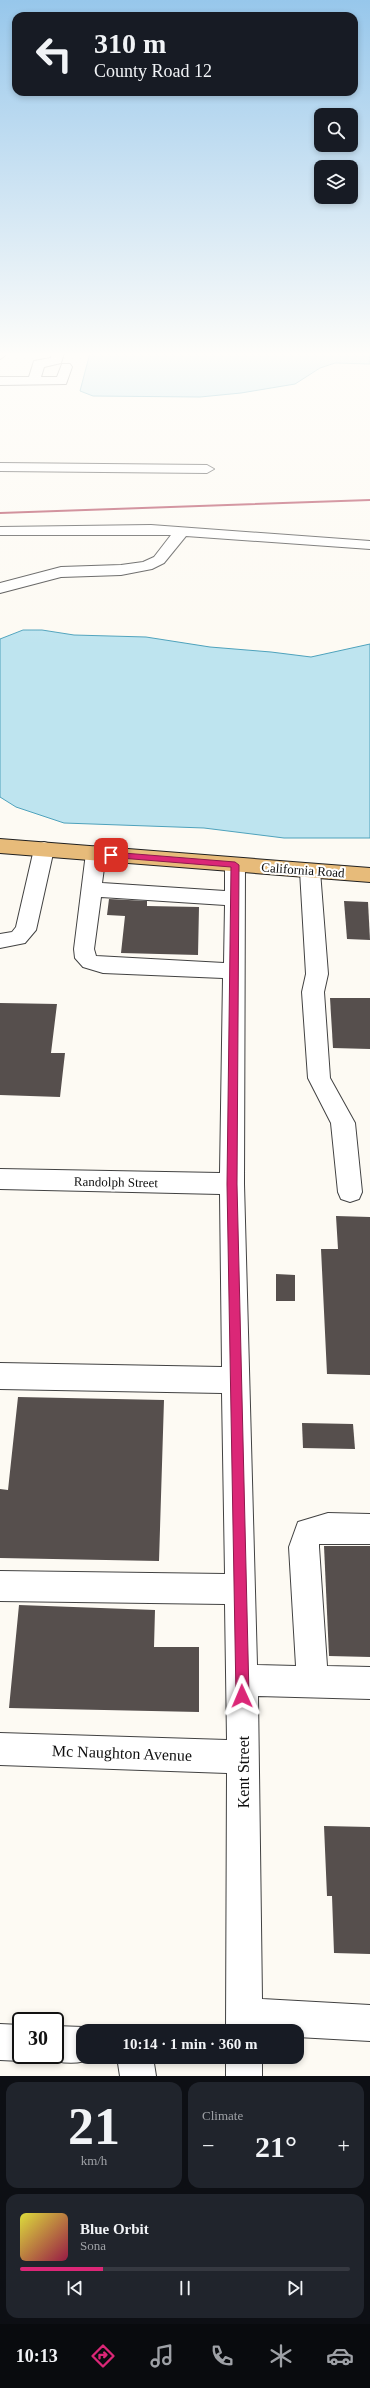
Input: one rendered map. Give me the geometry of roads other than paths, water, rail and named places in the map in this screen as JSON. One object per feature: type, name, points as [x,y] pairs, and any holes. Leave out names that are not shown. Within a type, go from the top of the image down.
[{"type":"main road","name":"California Road","points":[[0,846],[370,875]]},
{"type":"street","points":[[0,467],[207,469]]},
{"type":"street","points":[[0,531],[151,529],[370,545]]},
{"type":"street","points":[[0,588],[61,572],[121,570],[147,566],[159,560],[182,531]]},
{"type":"street","points":[[0,941],[18,938],[26,930],[44,849]]},
{"type":"street","points":[[96,854],[84,949],[85,958],[90,962],[103,965],[234,971]]},
{"type":"street","name":"Kent Street","points":[[235,865],[232,1184],[244,1757],[244,2024]]},
{"type":"street","points":[[310,871],[317,974],[313,992],[319,1078],[343,1123],[350,1192]]},
{"type":"street","points":[[91,889],[235,899]]},
{"type":"street","name":"Randolph Street","points":[[0,1179],[232,1184]]},
{"type":"street","points":[[0,1376],[236,1380]]},
{"type":"street","points":[[312,1682],[304,1547],[308,1532],[328,1528],[370,1529]]},
{"type":"street","points":[[0,1586],[240,1589]]},
{"type":"street","points":[[242,1680],[370,1683]]},
{"type":"street","name":"Mc Naughton Avenue","points":[[0,1749],[244,1757]]},
{"type":"street","points":[[244,2024],[370,2023]]},
{"type":"street","points":[[0,2042],[12,2043]]},
{"type":"street","points":[[64,2044],[76,2045]]},
{"type":"street","points":[[136,2064],[138,2076]]},
{"type":"street","points":[[244,2064],[244,2076]]},
{"type":"water","points":[[23,630],[42,630],[74,635],[146,637],[210,647],[311,657],[370,644],[370,838],[284,838],[204,828],[64,823],[16,807],[0,797],[0,639]]},
{"type":"railway","points":[[0,513],[370,500]]}]
